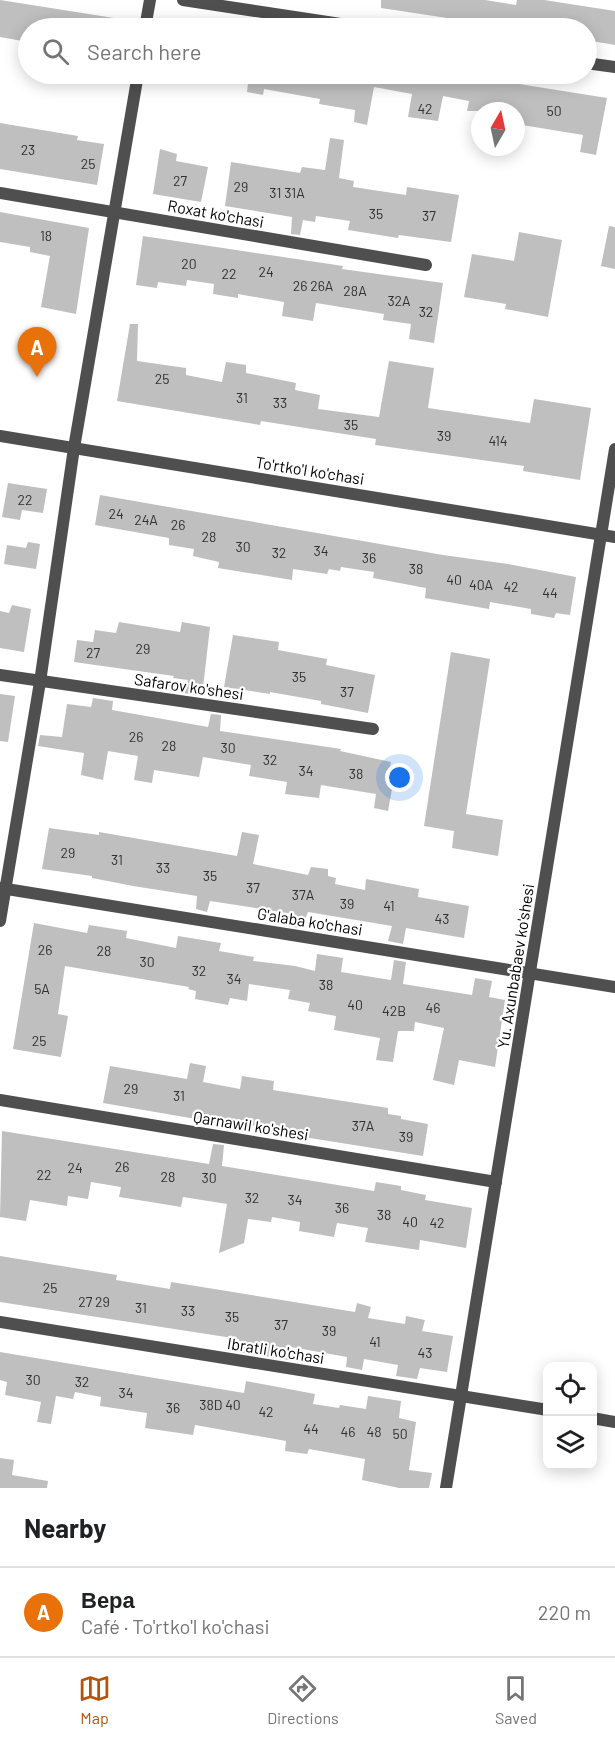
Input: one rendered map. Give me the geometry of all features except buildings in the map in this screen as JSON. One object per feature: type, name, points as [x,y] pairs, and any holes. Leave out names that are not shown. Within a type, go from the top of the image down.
[{"type":"street","points":[[147,18],[150,0]]},
{"type":"street","points":[[183,0],[301,18]]},
{"type":"street","points":[[597,65],[615,67]]},
{"type":"street","points":[[0,921],[3,888],[40,682],[74,448],[136,84]]},
{"type":"street","name":"Roxat ko'chasi","points":[[0,193],[426,266]]},
{"type":"street","name":"To'rtko'l ko'chasi","points":[[0,436],[609,536]]},
{"type":"street","name":"Yu. Axunbabaev ko'shesi","points":[[446,1488],[531,973],[609,536],[615,449]]},
{"type":"street","name":"Safarov ko'shesi","points":[[0,675],[374,729]]},
{"type":"street","name":"G'alaba ko'chasi","points":[[3,888],[615,987]]},
{"type":"street","name":"Qarnawil ko'shesi","points":[[0,1100],[496,1182]]},
{"type":"street","name":"Ibratli ko'chasi","points":[[0,1322],[543,1409]]},
{"type":"street","points":[[597,1419],[615,1422]]},
{"type":"place","name":"Вера","points":[[37,377]]}]
